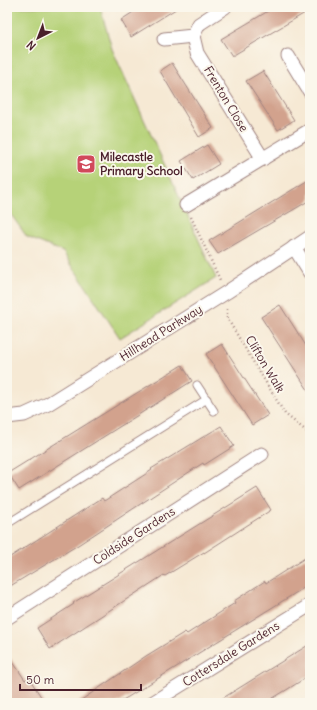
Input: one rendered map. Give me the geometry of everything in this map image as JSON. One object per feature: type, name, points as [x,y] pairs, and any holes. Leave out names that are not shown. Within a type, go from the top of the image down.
[{"type":"street","points":[[164,39],[193,36],[199,24],[225,7]]},
{"type":"street","name":"Frenton Close","points":[[193,36],[198,52],[263,159]]},
{"type":"street","points":[[288,56],[310,92]]},
{"type":"street","points":[[186,206],[310,130]]},
{"type":"street","name":"Hillhead Parkway","points":[[7,417],[24,415],[48,404],[227,292],[310,237]]},
{"type":"street","points":[[294,247],[310,273]]},
{"type":"street","name":"Coldside Gardens","points":[[7,618],[262,454]]},
{"type":"street","name":"Cottersdale Gardens","points":[[152,703],[310,605]]},
{"type":"lane","points":[[197,384],[214,411]]},
{"type":"lane","points":[[7,524],[207,399]]},
{"type":"path","points":[[186,206],[227,292]]},
{"type":"path","name":"Clifton Walk","points":[[227,292],[227,318],[284,414],[310,434]]},
{"type":"green space","name":"Milecastle Primary School","points":[[7,7],[100,7],[112,49],[216,278],[120,338],[63,252],[27,237],[7,209]]},
{"type":"building","points":[[141,7],[179,7],[131,37],[121,20]]},
{"type":"building","points":[[275,7],[310,7],[310,10],[232,56],[221,39]]},
{"type":"building","points":[[172,63],[213,128],[199,137],[160,71]]},
{"type":"building","points":[[263,71],[294,120],[278,130],[246,81]]},
{"type":"building","points":[[207,145],[219,164],[193,180],[181,161]]},
{"type":"building","points":[[310,179],[310,200],[218,254],[209,241]]},
{"type":"building","points":[[280,305],[310,352],[310,393],[261,317]]},
{"type":"building","points":[[222,344],[268,415],[252,425],[206,354]]},
{"type":"building","points":[[182,365],[192,381],[19,490],[8,473]]},
{"type":"building","points":[[221,426],[234,446],[204,465],[203,463],[78,545],[7,588],[7,559],[102,498],[104,501],[152,470],[151,469]]},
{"type":"building","points":[[257,488],[271,510],[204,553],[165,576],[164,575],[50,649],[37,628],[74,604],[73,603]]},
{"type":"building","points":[[305,558],[310,566],[310,584],[117,703],[77,703],[146,656],[185,632],[187,634],[235,603],[234,601],[265,581],[266,583]]},
{"type":"building","points":[[310,644],[310,675],[288,689],[265,703],[215,703]]},
{"type":"building","points":[[7,653],[25,680],[29,678],[45,703],[11,703],[7,697]]},
{"type":"place","name":"Milecastle Primary School","points":[[86,164]]}]
